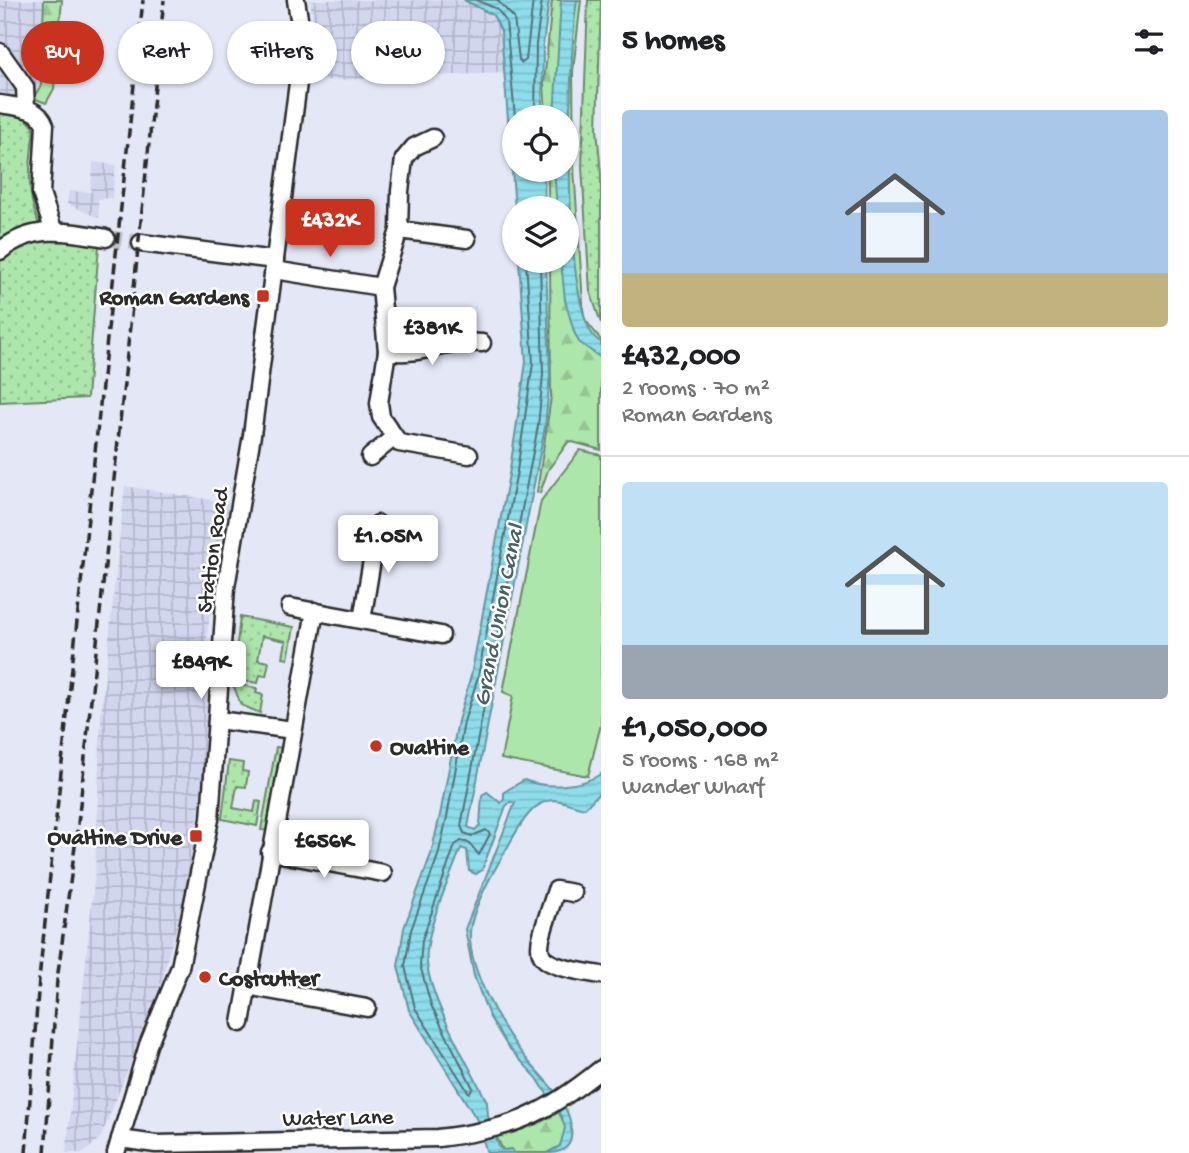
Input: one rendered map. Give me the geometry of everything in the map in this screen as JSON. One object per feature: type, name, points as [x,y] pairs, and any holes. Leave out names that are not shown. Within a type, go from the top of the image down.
[{"type":"street","name":"Station Road","points":[[118,1146],[148,1045],[180,967],[191,925],[210,819],[229,560],[252,435],[301,60],[296,0]]},
{"type":"street","points":[[0,52],[25,87],[26,109]]},
{"type":"street","points":[[0,104],[26,109],[43,117],[45,125],[41,193],[53,229]]},
{"type":"street","points":[[433,138],[414,147],[404,159],[399,230],[381,287],[387,351],[379,402],[381,417],[393,438],[408,446],[469,455]]},
{"type":"street","points":[[0,251],[21,238],[53,229],[106,238]]},
{"type":"street","points":[[399,230],[467,239]]},
{"type":"street","points":[[141,243],[275,265],[381,287]]},
{"type":"street","points":[[387,351],[415,352],[456,341],[482,343]]},
{"type":"street","points":[[370,457],[393,438]]},
{"type":"street","points":[[362,620],[378,524]]},
{"type":"street","points":[[290,607],[442,635]]},
{"type":"street","points":[[241,1023],[315,611]]},
{"type":"street","points":[[218,720],[293,730]]},
{"type":"street","points":[[270,852],[383,873]]},
{"type":"street","points":[[573,893],[557,883],[539,943],[541,953],[553,967],[601,975]]},
{"type":"street","points":[[247,986],[367,1008]]},
{"type":"street","name":"Water Lane","points":[[118,1146],[438,1138],[471,1134],[503,1128],[559,1102],[601,1069]]},
{"type":"shaded area","points":[[0,0],[44,0],[43,21],[21,21],[21,84],[41,86],[33,98],[0,93]]},
{"type":"shaded area","points":[[310,0],[511,0],[501,31],[504,73],[445,75],[445,21],[351,21],[351,79],[337,80],[337,21],[313,21]]},
{"type":"shaded area","points":[[93,162],[116,165],[112,198],[98,199],[99,218],[67,204],[69,191],[91,192]]},
{"type":"shaded area","points":[[125,486],[230,503],[221,537],[205,649],[207,721],[201,796],[189,881],[157,997],[101,1137],[84,1153],[66,1153],[95,873],[101,715]]},
{"type":"green space","points":[[44,0],[62,0],[60,21],[43,21]]},
{"type":"green space","points":[[552,0],[581,0],[573,71],[573,105],[545,105],[544,84]]},
{"type":"green space","points":[[588,0],[601,0],[597,129],[601,174],[601,323],[590,291],[582,167]]},
{"type":"green space","points":[[54,84],[46,103],[33,98],[41,86]]},
{"type":"green space","points":[[0,111],[26,118],[34,128],[30,188],[39,224],[0,245]]},
{"type":"green space","points":[[548,182],[575,182],[576,196],[548,196]]},
{"type":"green space","points":[[46,237],[99,245],[87,398],[0,402],[0,255]]},
{"type":"green space","points":[[579,243],[584,318],[601,340],[601,450],[569,441],[548,470],[540,493],[537,492],[551,397],[550,273],[579,273]]},
{"type":"green space","points":[[580,450],[601,455],[601,724],[588,776],[501,759],[513,696],[503,692],[541,501]]},
{"type":"green space","points":[[240,617],[294,627],[288,659],[283,658],[286,641],[262,636],[258,660],[269,662],[266,676],[260,675],[258,683],[233,679]]},
{"type":"green space","points":[[233,684],[257,688],[256,693],[263,695],[260,713],[241,705]]},
{"type":"green space","points":[[276,747],[285,748],[269,831],[261,830]]},
{"type":"green space","points":[[229,761],[243,763],[242,771],[248,772],[246,787],[237,786],[233,808],[254,812],[256,801],[261,802],[257,826],[222,819]]},
{"type":"green space","points":[[559,1112],[566,1128],[560,1146],[547,1153],[514,1153],[512,1149],[503,1150],[495,1134],[537,1124]]},
{"type":"water","points":[[464,0],[549,0],[543,45],[542,105],[507,105],[501,31],[493,15]]},
{"type":"water","points":[[561,0],[577,0],[570,105],[555,105]]},
{"type":"water","points":[[513,182],[544,182],[545,196],[514,196]]},
{"type":"water","points":[[555,182],[570,182],[570,196],[556,196]]},
{"type":"water","name":"Grand Union Canal","points":[[520,273],[546,273],[550,375],[545,427],[468,827],[475,830],[480,825],[482,795],[487,792],[501,803],[504,792],[524,780],[542,785],[563,785],[584,782],[601,774],[601,791],[585,808],[554,800],[538,805],[532,811],[520,825],[491,876],[471,925],[473,959],[497,1016],[518,1048],[566,1109],[571,1125],[571,1138],[561,1150],[547,1153],[560,1146],[565,1128],[562,1118],[537,1078],[508,1047],[489,1016],[474,976],[465,929],[515,803],[510,802],[506,806],[482,870],[476,874],[469,871],[467,850],[461,848],[436,912],[427,951],[427,967],[432,986],[439,1006],[487,1102],[488,1116],[499,1147],[503,1150],[512,1149],[514,1153],[487,1153],[477,1120],[409,1010],[398,966],[404,928],[431,854],[458,721],[471,676],[510,469],[526,362]]},
{"type":"water","points":[[562,273],[576,273],[587,325],[601,342],[601,358],[579,342],[565,300]]},
{"type":"tunnel","points":[[106,238],[141,243]]},
{"type":"railway","points":[[26,1153],[39,979],[143,0]]},
{"type":"railway","points":[[45,1153],[57,980],[78,824],[164,0]]},
{"type":"place","name":"Roman Gardens","points":[[263,296]]},
{"type":"place","name":"Ovaltine","points":[[376,746]]},
{"type":"place","name":"Ovaltine Drive","points":[[196,836]]},
{"type":"place","name":"Costcutter","points":[[205,977]]}]
